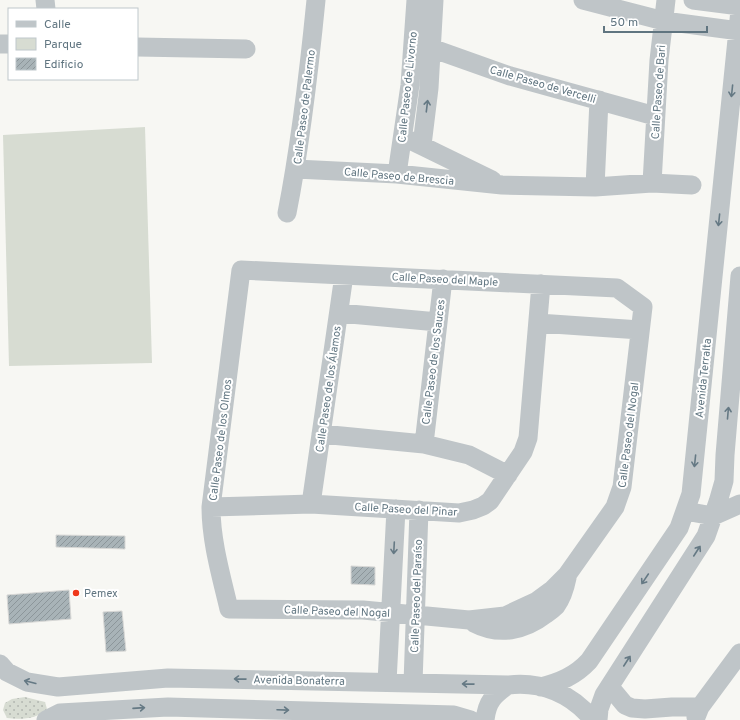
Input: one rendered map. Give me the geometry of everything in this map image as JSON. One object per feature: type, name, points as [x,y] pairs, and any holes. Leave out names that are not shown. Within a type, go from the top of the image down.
[{"type":"street","name":"Calle Paseo de Palermo","points":[[287,212],[296,169],[316,0]]},
{"type":"street","name":"Calle Paseo de Livorno","points":[[397,174],[410,85],[416,0]]},
{"type":"street","name":"Calle Paseo de Livorno","points":[[422,145],[429,88],[434,0]]},
{"type":"street","points":[[583,0],[664,21],[739,31]]},
{"type":"street","name":"Calle Paseo de Bari","points":[[652,183],[659,60],[666,0]]},
{"type":"street","points":[[693,0],[740,6]]},
{"type":"street","name":"Avenida Terralta","points":[[541,687],[553,684],[574,675],[590,661],[679,528],[691,494],[740,10]]},
{"type":"street","points":[[138,47],[246,50]]},
{"type":"street","name":"Calle Paseo de Vercelli","points":[[431,48],[510,76],[655,116]]},
{"type":"street","points":[[595,187],[599,100]]},
{"type":"street","name":"Calle Paseo de Brescia","points":[[402,137],[422,145],[502,186]]},
{"type":"street","name":"Calle Paseo de Brescia","points":[[296,169],[397,174],[502,186],[595,187],[652,183],[692,185]]},
{"type":"street","name":"Calle Paseo del Maple","points":[[242,270],[617,288],[643,307]]},
{"type":"street","name":"Calle Paseo de los Olmos","points":[[229,608],[215,548],[211,525],[211,506],[242,270]]},
{"type":"street","name":"Calle Paseo de los Álamos","points":[[311,504],[344,274]]},
{"type":"street","points":[[598,720],[602,700],[706,536],[713,516],[733,447],[740,276]]},
{"type":"street","name":"Calle Paseo de los Sauces","points":[[424,444],[443,279]]},
{"type":"street","name":"Calle Paseo del Pinar","points":[[211,506],[311,504],[459,513],[483,506],[495,494],[523,452],[528,438],[541,284]]},
{"type":"street","name":"Calle Paseo del Nogal","points":[[229,608],[363,610],[391,612],[469,620],[484,628],[499,631],[518,629],[538,620],[555,607],[563,594],[569,573],[615,507],[619,498],[624,477],[643,307]]},
{"type":"street","points":[[339,314],[438,322]]},
{"type":"street","points":[[538,322],[640,330]]},
{"type":"street","points":[[321,434],[424,444],[469,455],[508,474]]},
{"type":"street","points":[[697,440],[733,447]]},
{"type":"street","points":[[685,511],[713,516],[740,504]]},
{"type":"street","points":[[387,682],[396,509]]},
{"type":"street","name":"Calle Paseo del Paraíso","points":[[413,683],[419,510]]},
{"type":"street","points":[[610,686],[625,705],[645,715],[672,707],[697,714],[740,653]]},
{"type":"street","name":"Avenida Bonaterra","points":[[0,664],[6,672],[26,682],[58,687],[168,678],[518,684],[551,690],[578,703],[593,720]]},
{"type":"street","points":[[168,678],[168,707]]},
{"type":"street","points":[[485,720],[486,710],[494,695],[508,685]]},
{"type":"street","points":[[58,687],[53,717],[168,707],[454,715],[471,720]]},
{"type":"green space","points":[[145,127],[152,363],[9,366],[3,135]]},
{"type":"green space","points":[[25,697],[45,702],[47,709],[34,717],[17,719],[7,718],[3,710],[5,703],[12,699]]},
{"type":"building","points":[[56,535],[125,536],[125,549],[56,547]]},
{"type":"building","points":[[351,566],[375,567],[375,585],[351,584]]},
{"type":"building","points":[[69,590],[71,619],[9,624],[7,595]]},
{"type":"building","points":[[122,611],[126,651],[106,652],[103,612]]},
{"type":"place","name":"Pemex","points":[[76,593]]}]
